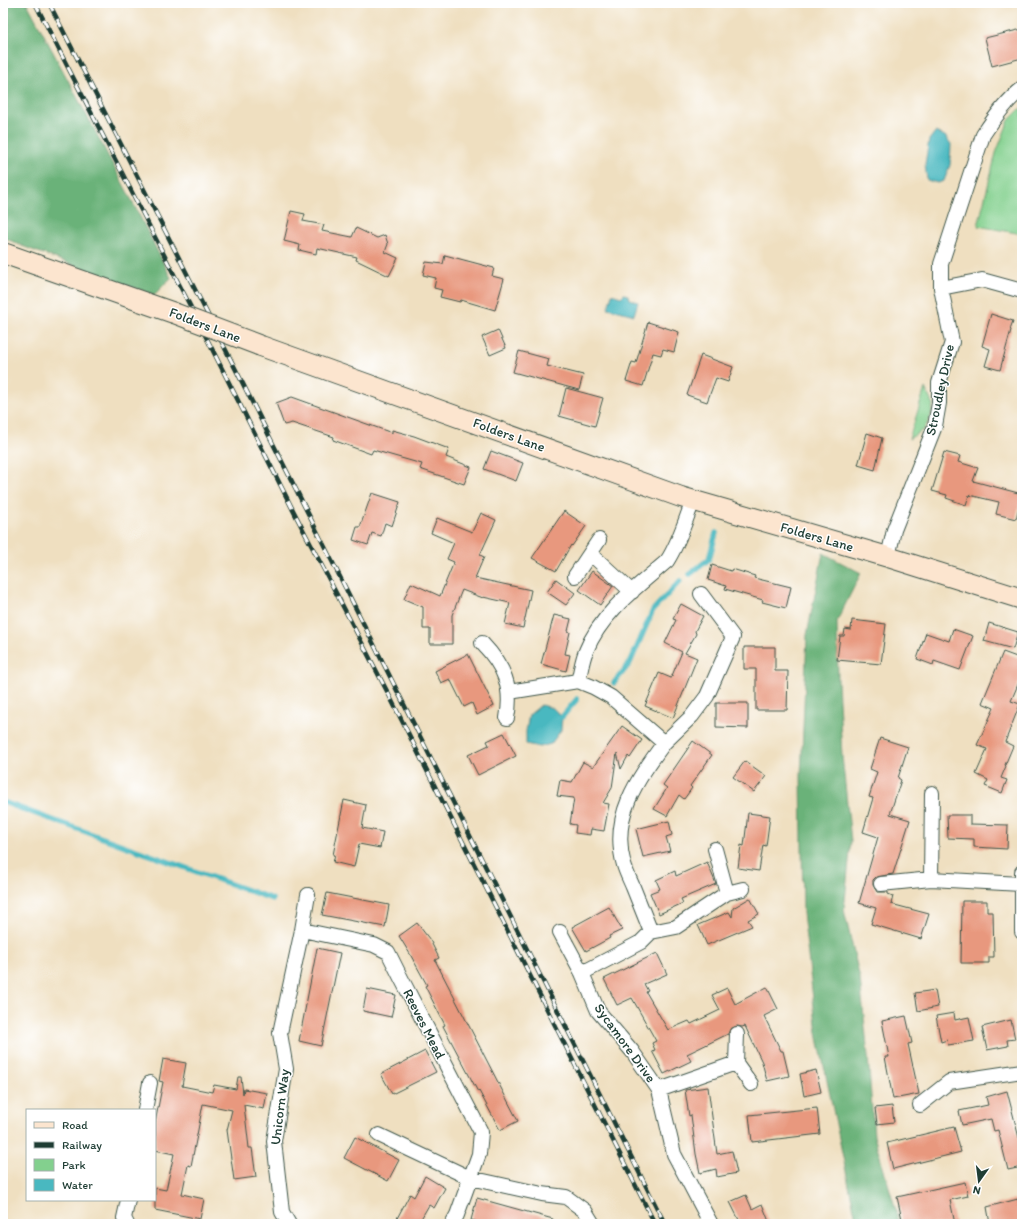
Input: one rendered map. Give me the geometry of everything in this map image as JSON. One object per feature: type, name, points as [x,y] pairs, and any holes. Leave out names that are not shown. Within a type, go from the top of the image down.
[{"type":"main road","name":"Folders Lane","points":[[3,253],[174,313],[261,346],[693,501],[888,557],[1022,599]]},
{"type":"street","name":"Stroudley Drive","points":[[888,557],[894,530],[935,426],[939,404],[938,383],[952,342],[941,288],[941,264],[983,135],[992,121],[1013,96],[1022,89]]},
{"type":"street","points":[[941,288],[982,280],[1022,291]]},
{"type":"street","points":[[578,681],[585,652],[596,632],[615,606],[667,560],[678,542],[693,501]]},
{"type":"street","points":[[575,576],[599,540]]},
{"type":"street","points":[[591,554],[632,592]]},
{"type":"street","points":[[652,932],[624,865],[620,845],[620,828],[626,804],[649,764],[664,743],[692,716],[707,696],[733,637],[701,594]]},
{"type":"street","points":[[482,644],[496,659],[505,676],[509,692],[510,706],[507,718]]},
{"type":"street","points":[[509,692],[578,681],[593,686],[611,697],[664,743]]},
{"type":"street","points":[[931,879],[932,793]]},
{"type":"street","points":[[715,849],[727,893]]},
{"type":"street","points":[[881,884],[931,879],[1022,878],[1022,932]]},
{"type":"street","points":[[582,973],[641,942],[652,932],[676,926],[727,893],[743,889]]},
{"type":"street","name":"Unicorn Way","points":[[289,1224],[282,1212],[274,1141],[286,1069],[280,1033],[308,895]]},
{"type":"street","name":"Reeves Mead","points":[[302,930],[374,945],[388,952],[481,1132],[479,1154],[457,1215],[452,1224]]},
{"type":"street","name":"Sycamore Drive","points":[[560,932],[582,973],[598,1011],[632,1051],[659,1090],[674,1154],[711,1224]]},
{"type":"street","points":[[737,1034],[736,1063],[751,1084]]},
{"type":"street","name":"Sycamore Drive","points":[[659,1090],[736,1063]]},
{"type":"street","points":[[920,1105],[949,1082],[1022,1071]]},
{"type":"street","points":[[145,1109],[150,1083]]},
{"type":"street","points":[[379,1135],[470,1178],[542,1194],[566,1197],[585,1211],[594,1224]]},
{"type":"street","points":[[128,1201],[124,1218],[128,1224]]},
{"type":"green space","points":[[3,3],[27,3],[129,195],[171,278],[154,295],[22,246],[3,237]]},
{"type":"green space","points":[[1022,107],[1022,234],[978,226],[996,153],[1009,120]]},
{"type":"green space","points":[[925,388],[933,405],[930,419],[924,429],[909,439]]},
{"type":"green space","points":[[823,553],[861,573],[837,621],[838,681],[842,756],[851,841],[844,910],[860,979],[874,1136],[900,1224],[857,1224],[817,1033],[803,913],[801,776],[807,635]]},
{"type":"water","points":[[935,132],[945,136],[951,144],[950,165],[944,181],[937,183],[927,180],[925,164],[929,140]]},
{"type":"water","points":[[612,294],[621,297],[624,294],[628,295],[629,299],[638,302],[634,315],[608,308]]},
{"type":"water","points":[[541,705],[553,708],[562,717],[561,730],[551,744],[539,747],[526,744],[526,731],[529,715]]},
{"type":"building","points":[[1022,29],[1022,58],[992,66],[985,38]]},
{"type":"building","points":[[291,211],[305,214],[303,221],[324,225],[322,231],[352,237],[356,228],[377,238],[385,235],[388,244],[385,252],[398,258],[389,276],[356,260],[357,257],[317,248],[316,254],[299,250],[300,245],[284,241]]},
{"type":"building","points":[[445,255],[494,268],[492,276],[504,279],[495,310],[461,300],[460,302],[440,297],[442,290],[434,288],[436,278],[423,275],[426,262],[443,264]]},
{"type":"building","points":[[991,314],[1013,321],[1000,370],[985,366],[990,349],[982,346]]},
{"type":"building","points":[[648,322],[679,332],[674,352],[663,349],[661,355],[653,353],[643,386],[626,381],[632,362],[636,363]]},
{"type":"building","points":[[498,330],[506,348],[490,355],[482,337]]},
{"type":"building","points":[[519,351],[549,359],[547,366],[583,375],[579,390],[513,372]]},
{"type":"building","points":[[701,355],[733,367],[728,382],[716,378],[707,402],[687,395]]},
{"type":"building","points":[[566,388],[603,398],[595,426],[559,416]]},
{"type":"building","points":[[292,397],[392,433],[392,430],[414,436],[449,449],[446,457],[471,467],[464,484],[420,469],[422,464],[373,450],[371,454],[333,440],[334,437],[292,423],[284,425],[276,403]]},
{"type":"building","points":[[867,433],[882,438],[875,470],[858,465]]},
{"type":"building","points":[[491,451],[523,463],[516,481],[484,469]]},
{"type":"building","points":[[944,452],[960,456],[958,462],[978,468],[973,481],[1022,494],[1016,519],[996,514],[999,502],[969,495],[966,505],[946,498],[947,495],[932,491]]},
{"type":"building","points":[[372,493],[400,502],[392,526],[385,523],[381,536],[372,533],[368,545],[353,540],[357,527],[360,527]]},
{"type":"building","points":[[564,511],[586,526],[572,546],[571,545],[556,571],[532,558]]},
{"type":"building","points":[[481,513],[496,520],[480,555],[484,557],[475,578],[531,590],[523,628],[505,624],[510,603],[483,598],[462,590],[452,615],[452,644],[430,644],[430,629],[423,629],[423,607],[404,599],[411,583],[440,596],[454,562],[447,559],[454,543],[431,533],[437,518],[472,532]]},
{"type":"building","points":[[712,565],[731,571],[732,569],[755,576],[754,578],[791,587],[786,608],[762,602],[763,600],[725,589],[726,586],[708,580]]},
{"type":"building","points":[[592,571],[613,586],[600,605],[579,590]]},
{"type":"building","points":[[556,579],[575,593],[566,605],[547,592]]},
{"type":"building","points":[[681,604],[703,616],[695,631],[696,634],[685,653],[697,658],[673,718],[645,706],[659,673],[671,678],[682,652],[665,643],[676,620],[673,619]]},
{"type":"building","points":[[554,615],[571,619],[568,631],[570,632],[565,654],[570,655],[566,671],[541,664]]},
{"type":"building","points":[[852,620],[886,624],[881,664],[837,660],[840,636],[844,636],[845,629],[851,630]]},
{"type":"building","points":[[989,623],[1018,632],[1013,649],[984,641]]},
{"type":"building","points":[[953,629],[973,636],[960,670],[934,661],[933,665],[917,659],[926,633],[949,641]]},
{"type":"building","points":[[744,647],[775,647],[775,671],[788,671],[787,710],[756,710],[756,669],[744,669]]},
{"type":"building","points":[[1003,652],[1022,659],[1022,675],[1011,701],[1020,704],[1005,742],[1013,746],[1001,778],[1007,780],[1002,793],[985,786],[988,780],[976,774],[987,749],[977,745],[994,708],[982,703]]},
{"type":"building","points":[[468,654],[494,706],[477,715],[472,703],[464,707],[450,679],[441,683],[435,671]]},
{"type":"building","points":[[716,703],[748,703],[748,728],[716,727]]},
{"type":"building","points":[[622,726],[642,740],[630,758],[628,756],[621,769],[617,753],[612,788],[603,803],[609,804],[604,831],[591,829],[590,835],[575,833],[576,825],[570,824],[574,798],[557,796],[560,780],[572,782],[583,762],[593,767]]},
{"type":"building","points":[[504,733],[516,756],[478,775],[468,755],[489,745],[487,741]]},
{"type":"building","points":[[880,738],[908,747],[898,778],[901,780],[890,814],[910,820],[893,874],[876,877],[873,880],[873,885],[877,892],[888,892],[888,894],[893,896],[891,904],[929,914],[921,939],[871,924],[876,908],[859,903],[878,837],[863,832],[873,798],[869,797],[877,772],[870,769]]},
{"type":"building","points":[[693,741],[712,755],[690,786],[692,788],[684,799],[679,795],[667,816],[654,809],[667,788],[663,785]]},
{"type":"building","points":[[745,761],[766,776],[754,792],[733,777]]},
{"type":"building","points":[[344,800],[366,805],[362,828],[383,832],[380,848],[359,844],[354,867],[333,862],[335,856],[333,855]]},
{"type":"building","points":[[748,813],[770,816],[766,846],[763,845],[759,871],[738,868],[741,845],[744,846]]},
{"type":"building","points":[[947,815],[970,815],[970,824],[1008,825],[1007,849],[974,847],[974,839],[948,838]]},
{"type":"building","points":[[669,821],[672,835],[666,837],[670,851],[643,857],[636,829]]},
{"type":"building","points":[[707,862],[716,884],[681,899],[683,903],[659,914],[650,893],[660,889],[656,880],[675,871],[676,876]]},
{"type":"building","points":[[327,893],[389,905],[385,927],[322,915]]},
{"type":"building","points":[[750,898],[759,914],[748,920],[752,926],[707,945],[698,925],[729,912],[732,917],[733,908]]},
{"type":"building","points":[[962,901],[987,901],[987,912],[993,912],[994,957],[989,957],[989,963],[961,963]]},
{"type":"building","points":[[609,907],[622,930],[609,936],[610,938],[586,951],[572,927]]},
{"type":"building","points":[[417,923],[430,940],[439,958],[435,960],[518,1121],[500,1130],[443,1026],[445,1025],[425,986],[427,985],[399,936]]},
{"type":"building","points":[[317,948],[340,953],[321,1046],[299,1041]]},
{"type":"building","points":[[657,953],[667,974],[644,984],[648,991],[646,992],[668,1030],[689,1021],[691,1024],[720,1010],[712,995],[727,988],[735,1004],[767,987],[778,1009],[764,1016],[781,1051],[783,1051],[789,1076],[767,1081],[762,1062],[745,1026],[737,1026],[730,1029],[728,1034],[687,1054],[691,1061],[664,1074],[652,1051],[655,1050],[652,1043],[656,1041],[632,998],[617,1005],[604,979]]},
{"type":"building","points":[[367,989],[396,995],[391,1017],[363,1011]]},
{"type":"building","points":[[935,990],[938,1007],[918,1011],[915,993]]},
{"type":"building","points":[[954,1013],[955,1020],[969,1017],[974,1041],[948,1045],[947,1040],[941,1042],[936,1016]]},
{"type":"building","points":[[906,1016],[912,1043],[908,1044],[919,1094],[893,1099],[885,1057],[889,1057],[882,1021]]},
{"type":"building","points":[[1011,1020],[1015,1039],[1007,1040],[1008,1046],[987,1050],[982,1027]]},
{"type":"building","points":[[425,1051],[436,1072],[392,1094],[381,1074]]},
{"type":"building","points":[[163,1059],[186,1063],[182,1086],[212,1092],[214,1085],[236,1089],[238,1077],[241,1077],[243,1094],[244,1089],[267,1093],[264,1109],[244,1105],[249,1148],[252,1148],[256,1177],[234,1180],[227,1130],[232,1110],[203,1104],[191,1166],[188,1165],[182,1194],[204,1199],[200,1219],[155,1210],[156,1188],[166,1190],[174,1154],[156,1150],[156,1118],[163,1082],[159,1081]]},
{"type":"building","points":[[816,1070],[821,1092],[804,1096],[800,1074]]},
{"type":"building","points":[[708,1087],[717,1154],[732,1151],[737,1173],[717,1177],[716,1169],[700,1173],[691,1115],[689,1116],[685,1090]]},
{"type":"building","points":[[1007,1091],[1019,1138],[1022,1138],[1022,1167],[1008,1170],[998,1130],[994,1131],[991,1119],[962,1125],[959,1111],[988,1105],[986,1097]]},
{"type":"building","points":[[892,1106],[894,1122],[877,1124],[875,1108]]},
{"type":"building","points":[[817,1108],[820,1134],[752,1142],[749,1115]]},
{"type":"building","points":[[954,1127],[961,1152],[893,1169],[887,1143]]},
{"type":"building","points":[[355,1137],[399,1160],[388,1181],[344,1158]]},
{"type":"building","points":[[425,1176],[445,1188],[434,1208],[429,1205],[418,1224],[394,1224],[410,1194],[414,1197]]},
{"type":"building","points":[[965,1182],[968,1196],[950,1200],[955,1224],[903,1224],[897,1197]]},
{"type":"building","points":[[746,1195],[752,1209],[762,1204],[770,1224],[741,1224],[730,1202]]},
{"type":"building","points":[[477,1198],[553,1219],[553,1224],[485,1224],[471,1220]]},
{"type":"building","points":[[1018,1199],[1019,1207],[1022,1206],[1022,1224],[990,1224],[987,1207]]},
{"type":"waterway","points":[[690,574],[709,559],[716,533]]},
{"type":"waterway","points":[[614,683],[630,663],[653,610],[680,581]]},
{"type":"waterway","points":[[562,717],[577,699]]},
{"type":"waterway","points":[[3,802],[272,899]]},
{"type":"railway","points":[[35,3],[295,514],[388,693],[655,1224]]},
{"type":"railway","points":[[49,3],[233,364],[665,1224]]}]
